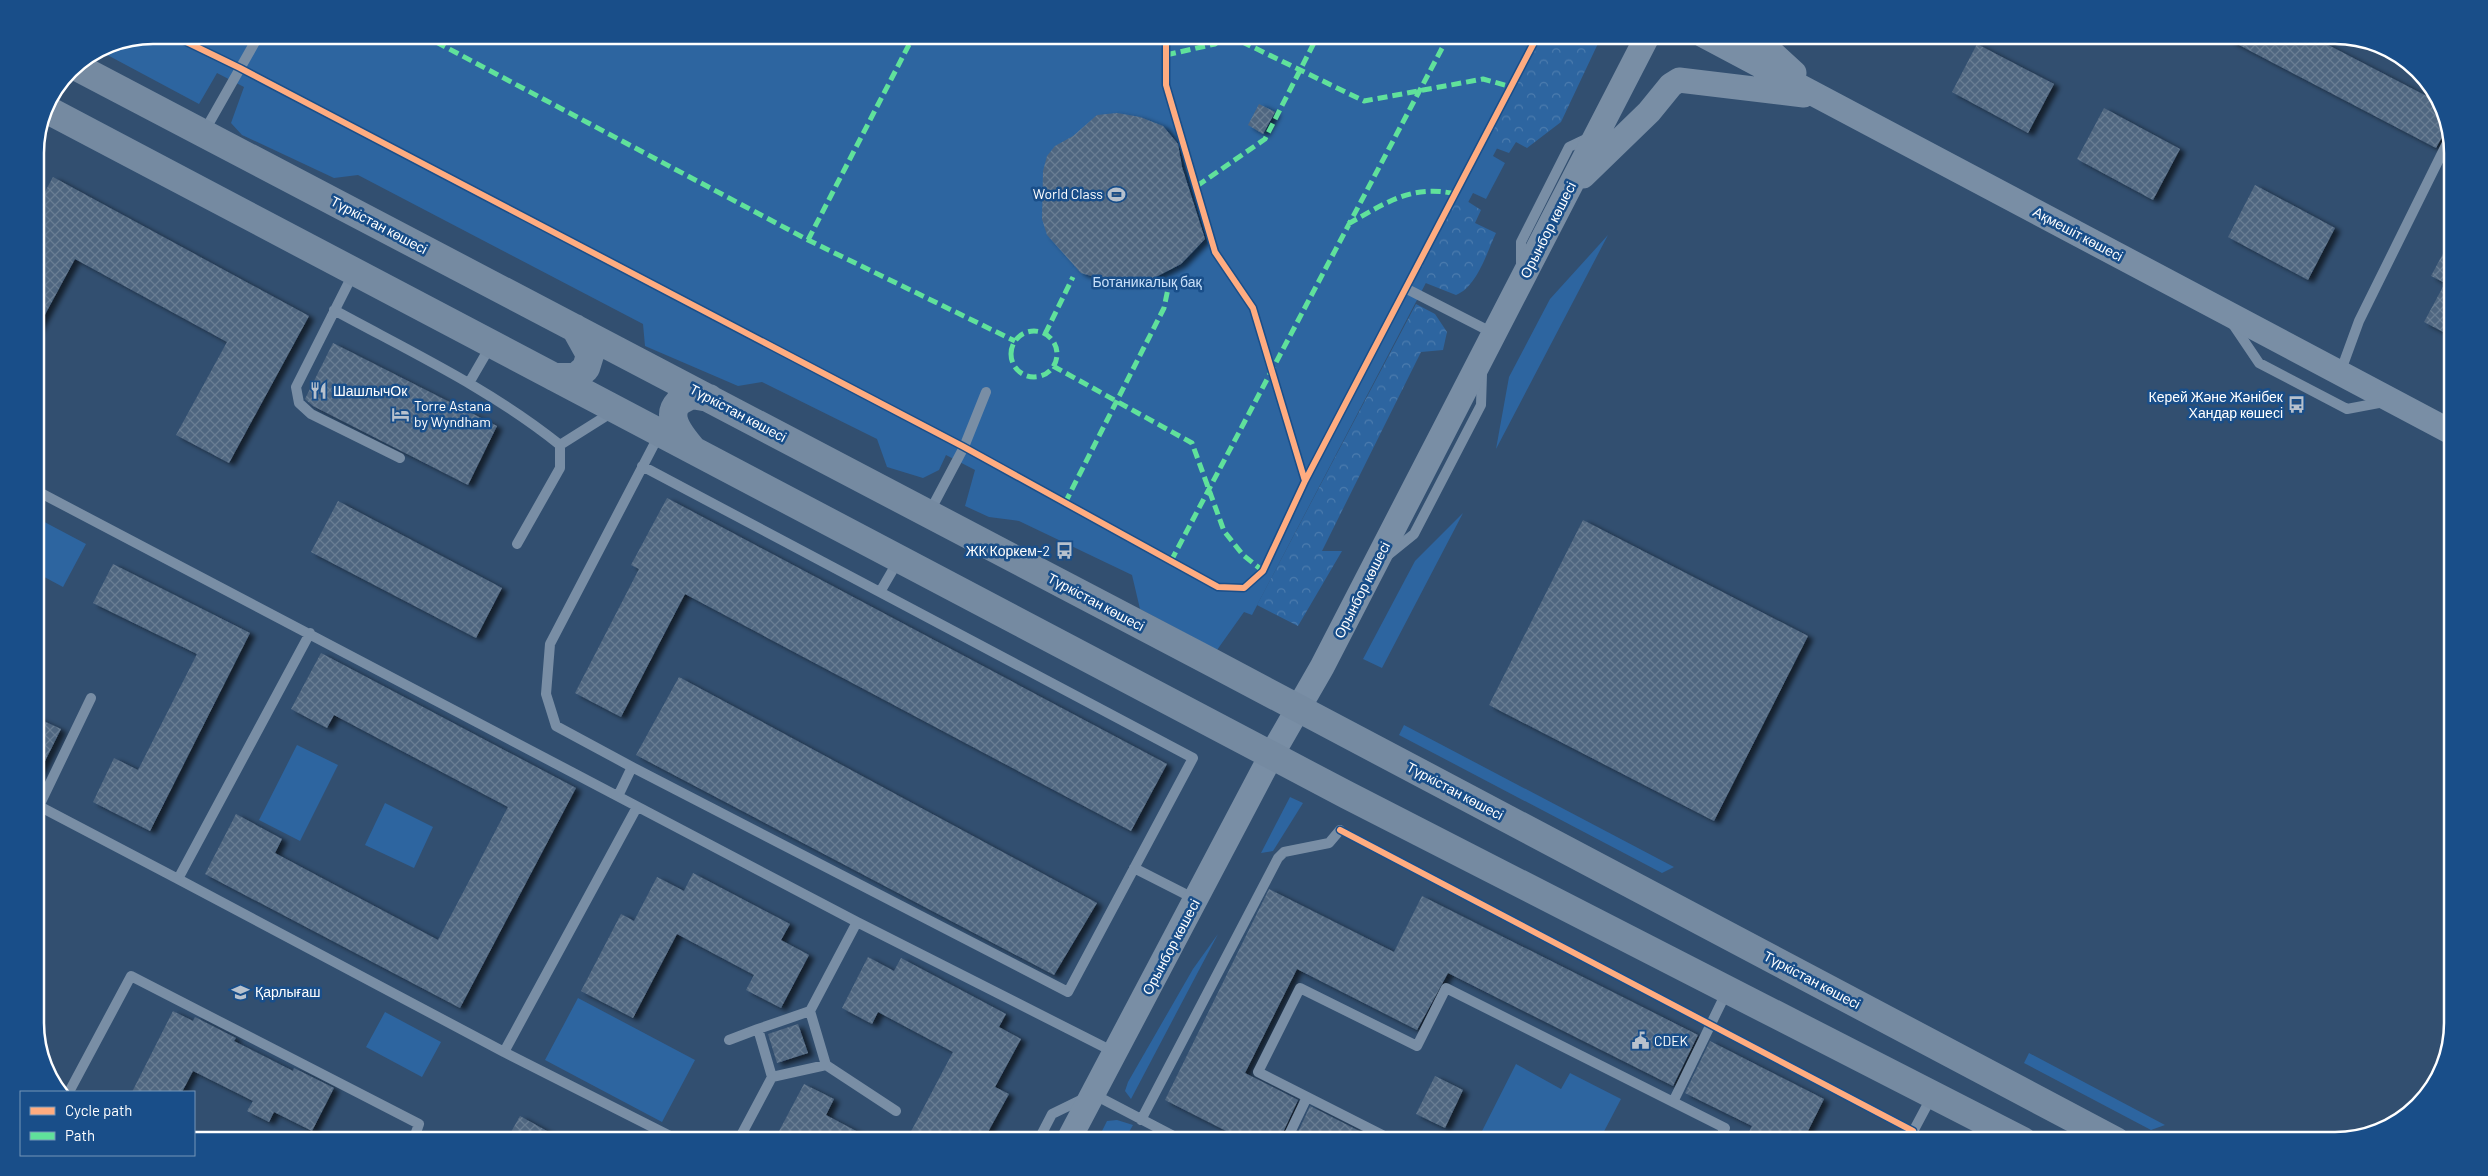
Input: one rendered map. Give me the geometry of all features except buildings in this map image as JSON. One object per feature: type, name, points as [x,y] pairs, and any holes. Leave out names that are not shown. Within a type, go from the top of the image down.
[{"type":"main road","name":"Түркістан көшесі","points":[[82,70],[1298,708],[2099,1132]]},
{"type":"main road","points":[[52,112],[1272,754],[2005,1132]]},
{"type":"main road","points":[[554,377],[576,377],[586,368],[590,355],[576,328]]},
{"type":"main road","points":[[693,450],[676,429],[673,413],[677,403],[692,395],[709,398]]},
{"type":"street","name":"Орынбор көшесі","points":[[1073,1132],[1272,754],[1322,667],[1643,44]]},
{"type":"street","name":"Ақмешіт көшесі","points":[[1719,44],[2444,428]]},
{"type":"street","points":[[1762,44],[1819,97]]},
{"type":"street","points":[[1569,189],[1649,112],[1671,85],[1679,80],[1819,97]]},
{"type":"lane","points":[[203,133],[253,44]]},
{"type":"lane","points":[[1521,281],[1521,242],[1569,147],[1598,133]]},
{"type":"lane","points":[[2340,373],[2359,321],[2444,149]]},
{"type":"lane","points":[[354,272],[296,387],[299,403],[311,414],[400,458]]},
{"type":"lane","points":[[1407,289],[1494,334]]},
{"type":"lane","points":[[334,310],[469,383],[538,427],[560,446],[560,468],[517,544]]},
{"type":"lane","points":[[2224,312],[2259,363],[2348,409],[2392,401]]},
{"type":"lane","points":[[469,383],[491,344]]},
{"type":"lane","points":[[929,514],[964,448],[986,392]]},
{"type":"lane","points":[[560,446],[616,410]]},
{"type":"lane","points":[[642,466],[1193,758],[1068,992],[556,726],[546,694],[550,644],[642,466],[660,433]]},
{"type":"lane","points":[[44,495],[857,922],[1115,1052]]},
{"type":"lane","points":[[880,592],[899,559]]},
{"type":"lane","points":[[178,879],[310,633]]},
{"type":"lane","points":[[44,791],[91,698]]},
{"type":"lane","points":[[618,796],[632,767]]},
{"type":"lane","points":[[504,1052],[637,807]]},
{"type":"lane","points":[[44,809],[504,1052],[662,1132]]},
{"type":"lane","points":[[1141,1120],[1278,858],[1284,852],[1329,843],[1340,830]]},
{"type":"lane","points":[[1134,868],[1196,899]]},
{"type":"lane","points":[[729,1040],[810,1012],[857,922]]},
{"type":"lane","points":[[70,1091],[131,976],[419,1124],[416,1132]]},
{"type":"lane","points":[[1376,1132],[1258,1072],[1300,988],[1417,1046],[1446,988],[1725,1128],[1723,1132]]},
{"type":"lane","points":[[1673,1102],[1728,990]]},
{"type":"lane","points":[[810,1012],[826,1064],[896,1111]]},
{"type":"lane","points":[[743,1132],[772,1077],[758,1029]]},
{"type":"lane","points":[[772,1077],[826,1064]]},
{"type":"lane","points":[[1043,1132],[1052,1114],[1093,1094],[1165,1132]]},
{"type":"lane","points":[[1913,1132],[1933,1095]]},
{"type":"lane","points":[[1290,1132],[1307,1097]]},
{"type":"green space","name":"Ботаникалық бақ","points":[[145,44],[1552,44],[1493,156],[1505,163],[1486,199],[1473,193],[1252,615],[1244,612],[1217,650],[1140,609],[1132,575],[1019,521],[989,517],[965,506],[975,470],[946,455],[939,470],[923,478],[887,467],[877,439],[762,382],[738,386],[645,346],[643,324],[358,175],[334,178],[242,135],[231,123],[244,87],[217,73],[199,104],[106,54],[124,47]]},
{"type":"green space","points":[[1533,44],[1598,44],[1561,122],[1527,148],[1516,142],[1509,153],[1482,143]]},
{"type":"green space","points":[[1456,194],[1481,210],[1475,223],[1496,233],[1476,277],[1470,285],[1456,295],[1413,278]]},
{"type":"green space","points":[[1608,235],[1496,449],[1509,377],[1550,299]]},
{"type":"green space","points":[[1416,304],[1435,314],[1447,332],[1443,350],[1421,352],[1322,551],[1342,551],[1298,626],[1257,605]]},
{"type":"green space","points":[[1463,513],[1382,668],[1363,659],[1415,561]]},
{"type":"green space","points":[[44,522],[86,544],[63,587],[44,577]]},
{"type":"green space","points":[[1404,725],[1674,867],[1662,873],[1399,735]]},
{"type":"green space","points":[[297,745],[338,765],[300,841],[259,820]]},
{"type":"green space","points":[[1290,797],[1303,803],[1273,851],[1261,853]]},
{"type":"green space","points":[[385,803],[433,827],[414,868],[365,845]]},
{"type":"green space","points":[[1218,934],[1131,1099],[1125,1091],[1128,1082],[1193,969]]},
{"type":"green space","points":[[578,998],[695,1060],[662,1122],[545,1060]]},
{"type":"green space","points":[[385,1012],[441,1042],[422,1077],[366,1047]]},
{"type":"green space","points":[[2029,1053],[2165,1125],[2151,1130],[2024,1063]]},
{"type":"green space","points":[[1516,1064],[1561,1089],[1570,1073],[1621,1099],[1604,1132],[1482,1132]]},
{"type":"green space","points":[[1117,1120],[1133,1125],[1129,1132],[1102,1132],[1107,1121]]},
{"type":"marked path","points":[[440,44],[808,240],[1015,341]]},
{"type":"marked path","points":[[808,240],[909,44]]},
{"type":"marked path","points":[[1166,55],[1215,44]]},
{"type":"marked path","points":[[1247,44],[1364,101],[1483,79],[1512,87]]},
{"type":"marked path","points":[[1197,186],[1265,139],[1313,44]]},
{"type":"marked path","points":[[1171,561],[1444,44]]},
{"type":"marked path","points":[[1348,224],[1399,197],[1425,192],[1456,194]]},
{"type":"marked path","points":[[1045,334],[1073,277]]},
{"type":"marked path","points":[[1065,503],[1164,308],[1170,279]]},
{"type":"marked path","points":[[1034,331],[1047,335],[1053,341],[1057,354],[1053,367],[1047,373],[1034,377],[1021,373],[1015,367],[1011,354],[1015,341],[1021,335],[1034,331]]},
{"type":"marked path","points":[[1053,366],[1192,443],[1224,531],[1243,555],[1263,571]]},
{"type":"cycle path","points":[[191,44],[240,68],[964,447],[1218,587],[1244,588],[1263,571],[1305,481],[1533,44]]},
{"type":"cycle path","points":[[1166,44],[1166,85],[1215,252],[1253,308],[1305,481]]},
{"type":"cycle path","points":[[1340,830],[1913,1131]]},
{"type":"place","name":"World Class","points":[[1117,194]]},
{"type":"place","name":"ШашлычОк","points":[[319,391]]},
{"type":"place","name":"Керей Және Жәнібек Хандар көшесі","points":[[2297,405]]},
{"type":"place","name":"Torre Astana by Wyndham","points":[[400,414]]},
{"type":"place","name":"ЖК Коркем-2","points":[[1064,551]]},
{"type":"place","name":"Қарлығаш","points":[[241,992]]},
{"type":"place","name":"CDEK","points":[[1640,1041]]}]
